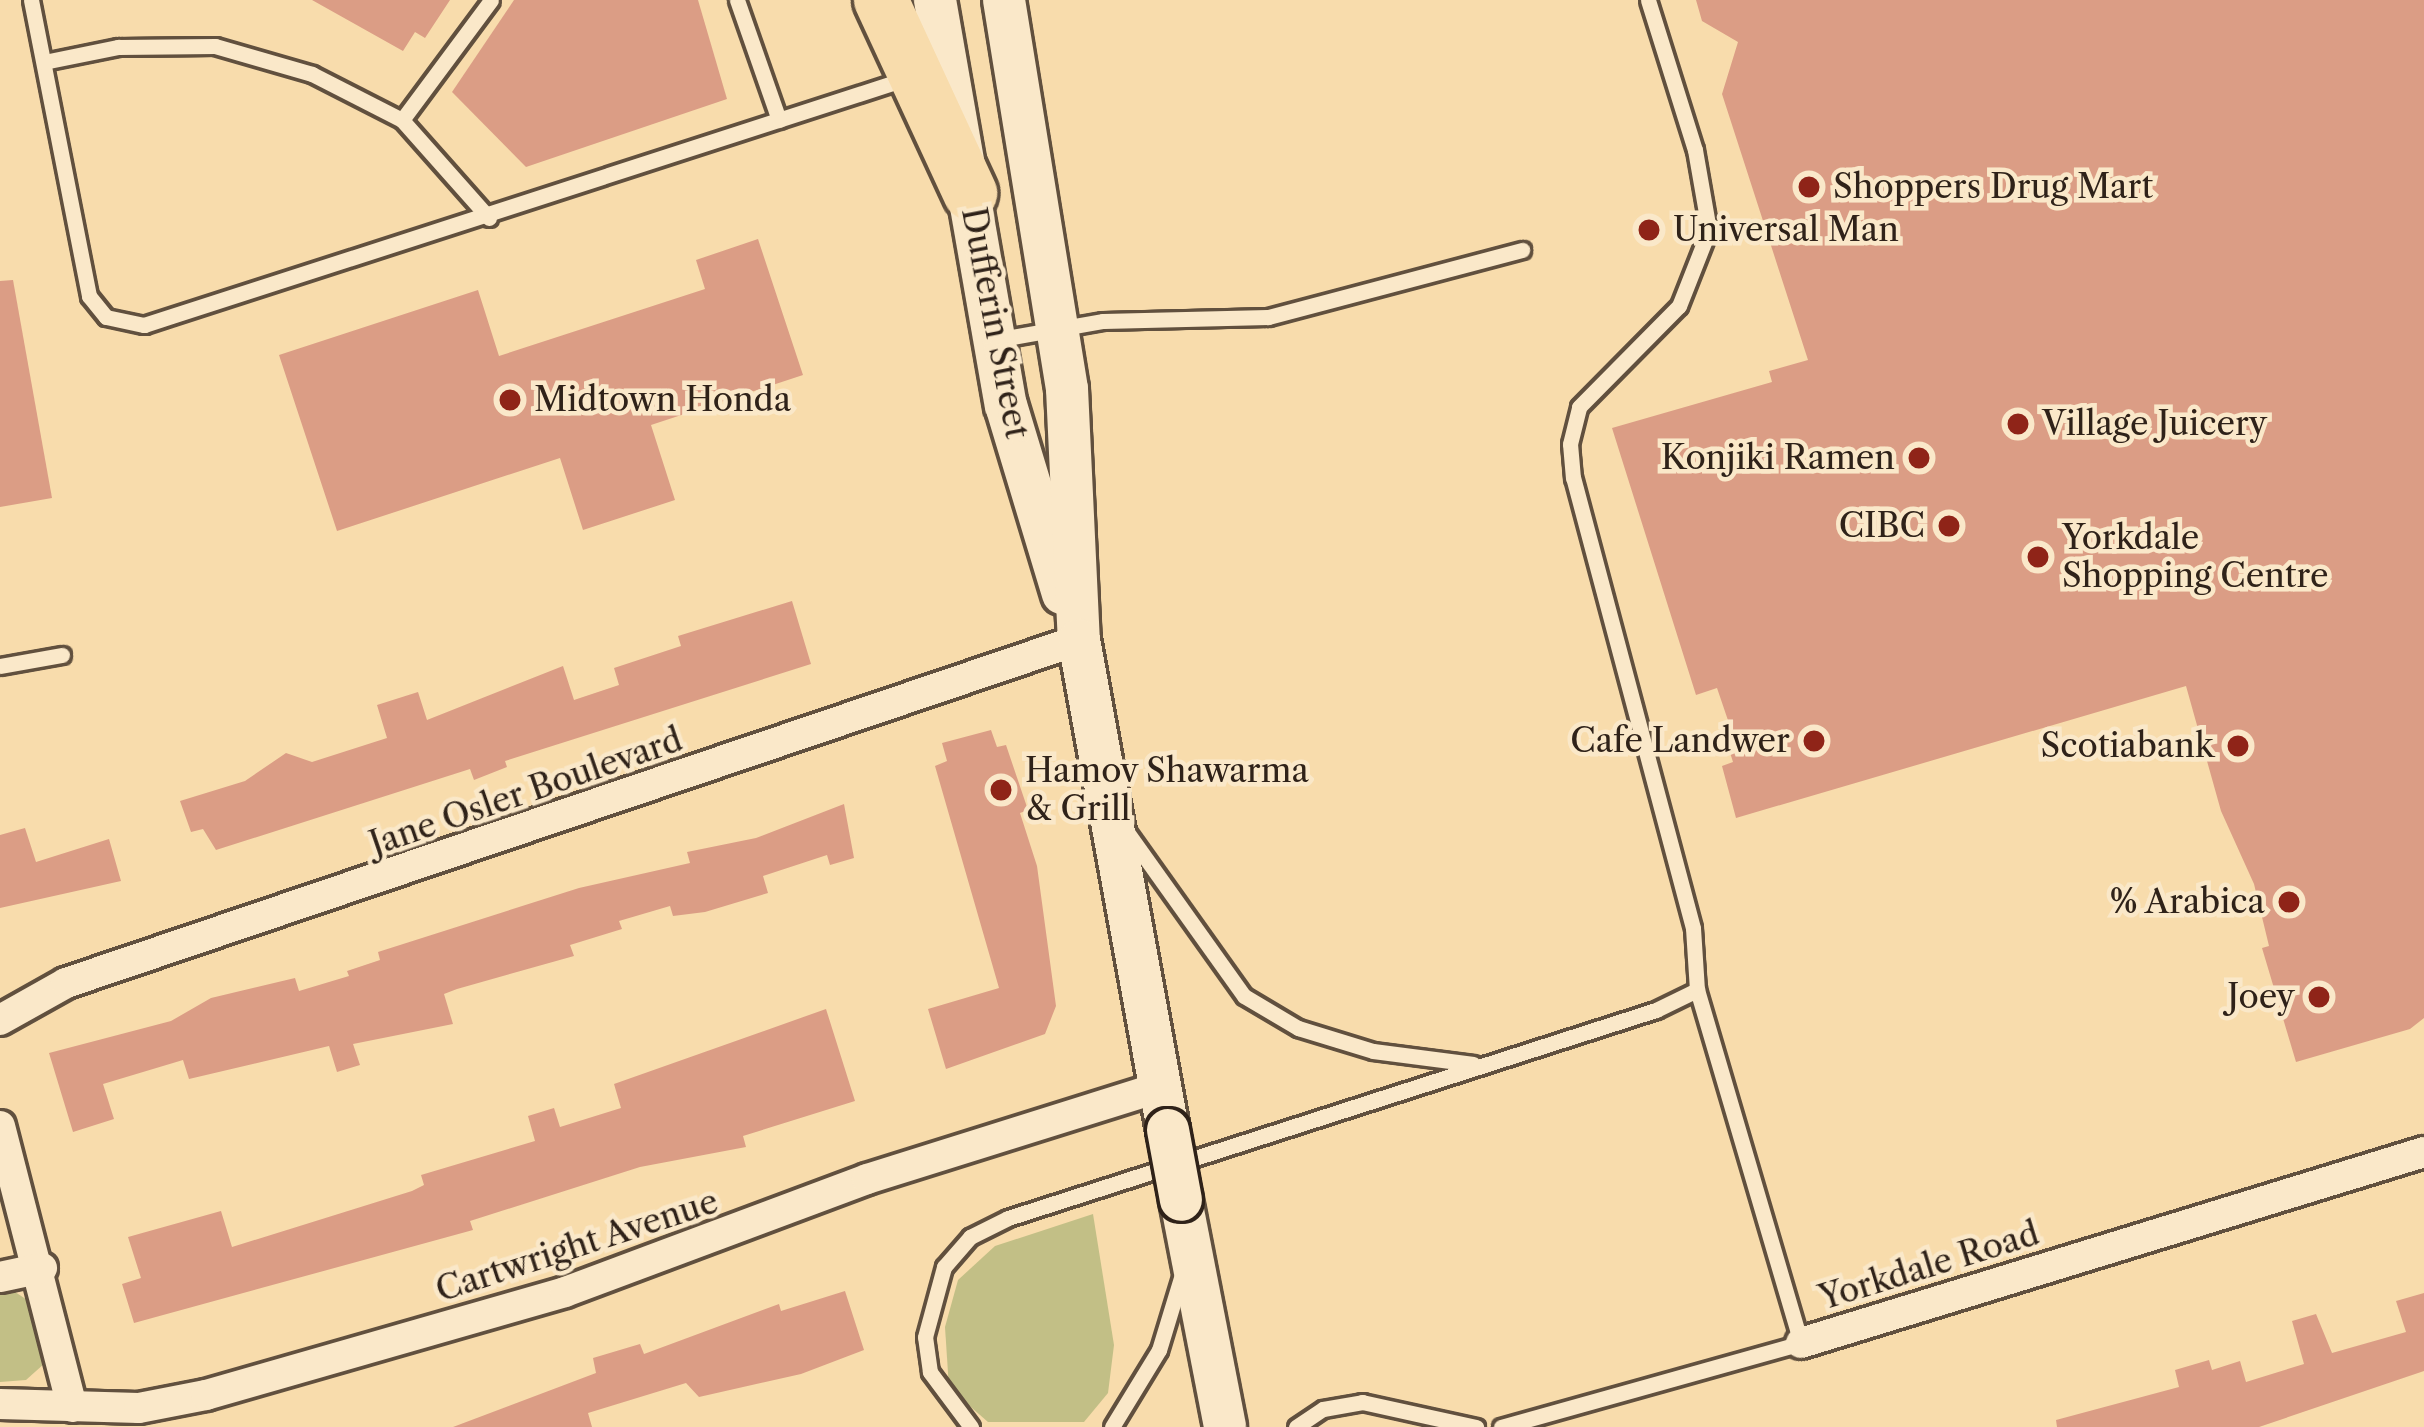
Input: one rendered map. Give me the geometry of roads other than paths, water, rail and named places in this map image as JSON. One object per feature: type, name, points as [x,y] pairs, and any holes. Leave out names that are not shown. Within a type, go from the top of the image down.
[{"type":"highway","points":[[881,0],[970,193]]},
{"type":"main road","name":"Dufferin Street","points":[[935,0],[994,340],[1033,503],[1079,640]]},
{"type":"main road","name":"Dufferin Street","points":[[1006,3],[1057,329],[1079,640],[1225,1427]]},
{"type":"street","name":"Jane Osler Boulevard","points":[[0,1020],[66,983],[1079,640]]},
{"type":"street","name":"Cartwright Avenue","points":[[0,1404],[139,1408],[206,1395],[565,1292],[900,1168],[1161,1087]]},
{"type":"street","points":[[0,1126],[42,1268],[72,1407]]},
{"type":"street","name":"Yorkdale Road","points":[[1801,1343],[2424,1151]]},
{"type":"street","points":[[0,1277],[42,1268]]},
{"type":"lane","points":[[31,0],[89,296],[106,317],[144,325],[488,218],[916,75]]},
{"type":"lane","points":[[402,120],[491,0]]},
{"type":"lane","points":[[737,0],[778,121]]},
{"type":"lane","name":"Yorkdale Road","points":[[1648,0],[1695,150],[1709,230],[1679,306],[1591,391],[1570,444],[1599,581],[1640,716],[1693,928],[1697,990],[1801,1343]]},
{"type":"lane","points":[[44,62],[118,47],[215,46],[312,74],[402,120],[488,218]]},
{"type":"lane","points":[[994,340],[1057,329],[1268,317],[1522,250]]},
{"type":"lane","points":[[0,666],[62,655]]},
{"type":"lane","points":[[1110,807],[1244,996],[1298,1028],[1373,1052],[1476,1065]]},
{"type":"lane","points":[[971,1427],[930,1372],[925,1337],[944,1267],[970,1237],[1697,990]]},
{"type":"lane","name":"Dufferin Street","points":[[1112,1427],[1159,1350],[1191,1245]]},
{"type":"lane","points":[[1501,1427],[1801,1343]]},
{"type":"lane","points":[[1296,1427],[1323,1408],[1362,1402],[1476,1427]]},
{"type":"place","name":"Shoppers Drug Mart","points":[[1809,187]]},
{"type":"place","name":"Universal Man","points":[[1649,230]]},
{"type":"place","name":"Midtown Honda","points":[[510,400]]},
{"type":"place","name":"Village Juicery","points":[[2018,424]]},
{"type":"place","name":"Konjiki Ramen","points":[[1919,458]]},
{"type":"place","name":"CIBC","points":[[1949,526]]},
{"type":"place","name":"Yorkdale Shopping Centre","points":[[2038,557]]},
{"type":"place","name":"Cafe Landwer","points":[[1814,741]]},
{"type":"place","name":"Scotiabank","points":[[2238,746]]},
{"type":"place","name":"Hamov Shawarma & Grill","points":[[1001,790]]},
{"type":"place","name":"% Arabica","points":[[2289,902]]},
{"type":"place","name":"Joey","points":[[2319,997]]}]
